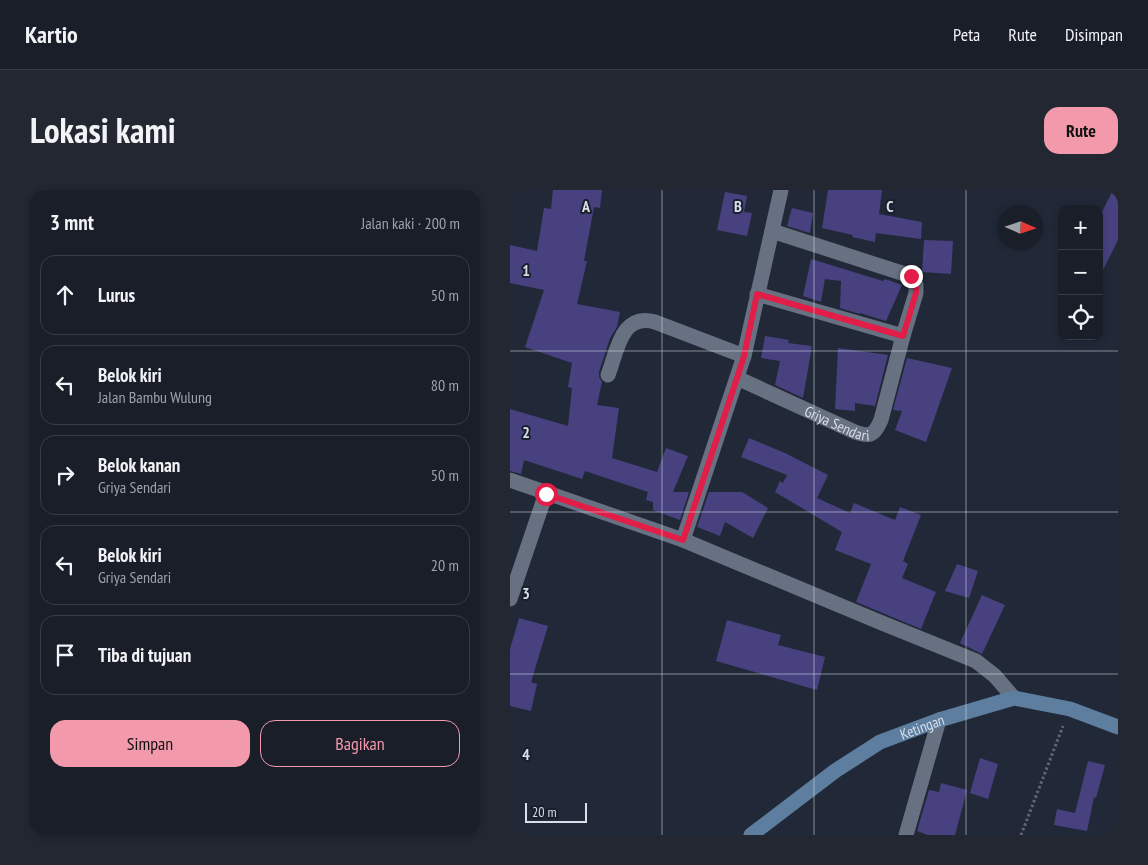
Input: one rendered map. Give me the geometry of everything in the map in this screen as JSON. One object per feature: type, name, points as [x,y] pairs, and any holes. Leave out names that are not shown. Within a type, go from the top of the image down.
[{"type":"street","points":[[683,540],[744,356],[781,190]]},
{"type":"street","name":"Griya Sendari","points":[[737,378],[854,432],[870,435],[874,433],[881,420],[916,293],[916,285],[911,276],[772,231]]},
{"type":"street","points":[[757,294],[903,336]]},
{"type":"street","points":[[608,376],[624,331],[634,322],[641,320],[655,322],[744,356]]},
{"type":"street","points":[[510,480],[683,540],[976,661],[995,676],[1014,698]]},
{"type":"street","points":[[510,599],[546,494]]},
{"type":"street","name":"Ketingan","points":[[751,835],[835,771],[880,742],[939,720],[1014,698],[1070,709],[1118,727]]},
{"type":"street","points":[[906,835],[939,720]]},
{"type":"path","points":[[1020,835],[1070,709]]},
{"type":"building","points":[[553,190],[602,190],[600,208],[594,207],[584,261],[587,261],[577,304],[620,312],[617,327],[610,338],[599,372],[602,382],[597,405],[619,408],[612,458],[657,472],[666,448],[688,456],[673,492],[689,492],[680,520],[653,510],[653,502],[646,500],[648,492],[585,471],[582,479],[524,460],[521,474],[510,471],[510,409],[568,426],[572,388],[568,387],[572,363],[525,347],[544,290],[510,283],[510,245],[537,251],[544,208],[551,209]]},
{"type":"building","points":[[828,190],[882,190],[879,214],[922,222],[921,239],[876,233],[875,242],[822,228]]},
{"type":"building","points":[[1113,190],[1118,190],[1118,240],[1103,270],[1103,250],[1103,210]]},
{"type":"building","points":[[725,192],[747,196],[744,212],[752,213],[747,236],[717,230]]},
{"type":"building","points":[[792,208],[813,213],[810,233],[787,226]]},
{"type":"building","points":[[924,240],[953,241],[951,274],[922,272]]},
{"type":"building","points":[[811,259],[902,285],[886,321],[840,308],[841,281],[825,279],[821,302],[803,296]]},
{"type":"building","points":[[765,336],[789,340],[788,343],[812,346],[803,398],[775,385],[780,361],[761,358]]},
{"type":"building","points":[[838,348],[888,355],[875,406],[855,403],[855,411],[835,409]]},
{"type":"building","points":[[907,358],[952,368],[926,442],[895,430],[902,411],[893,410]]},
{"type":"building","points":[[749,438],[785,453],[828,475],[817,498],[850,513],[854,503],[895,520],[900,507],[921,515],[903,561],[908,564],[902,578],[936,592],[921,629],[856,602],[871,564],[835,550],[842,532],[775,492],[780,481],[783,483],[787,475],[741,457]]},
{"type":"building","points":[[709,492],[742,492],[768,508],[753,538],[725,522],[720,536],[697,527]]},
{"type":"building","points":[[957,564],[978,571],[969,598],[945,591]]},
{"type":"building","points":[[982,595],[1005,605],[982,654],[960,643]]},
{"type":"building","points":[[519,618],[548,626],[531,682],[537,684],[531,711],[510,706],[510,649]]},
{"type":"building","points":[[727,620],[781,635],[778,645],[825,657],[817,690],[716,661]]},
{"type":"building","points":[[980,758],[998,764],[988,799],[970,793]]},
{"type":"building","points":[[1088,761],[1105,765],[1096,798],[1094,797],[1087,831],[1054,825],[1057,809],[1075,813]]},
{"type":"building","points":[[941,783],[967,790],[955,835],[928,835],[917,831],[929,790],[939,792]]},
{"type":"route","points":[[546,494],[683,540],[744,356],[757,294],[903,336],[916,293],[916,285],[911,276]]}]
